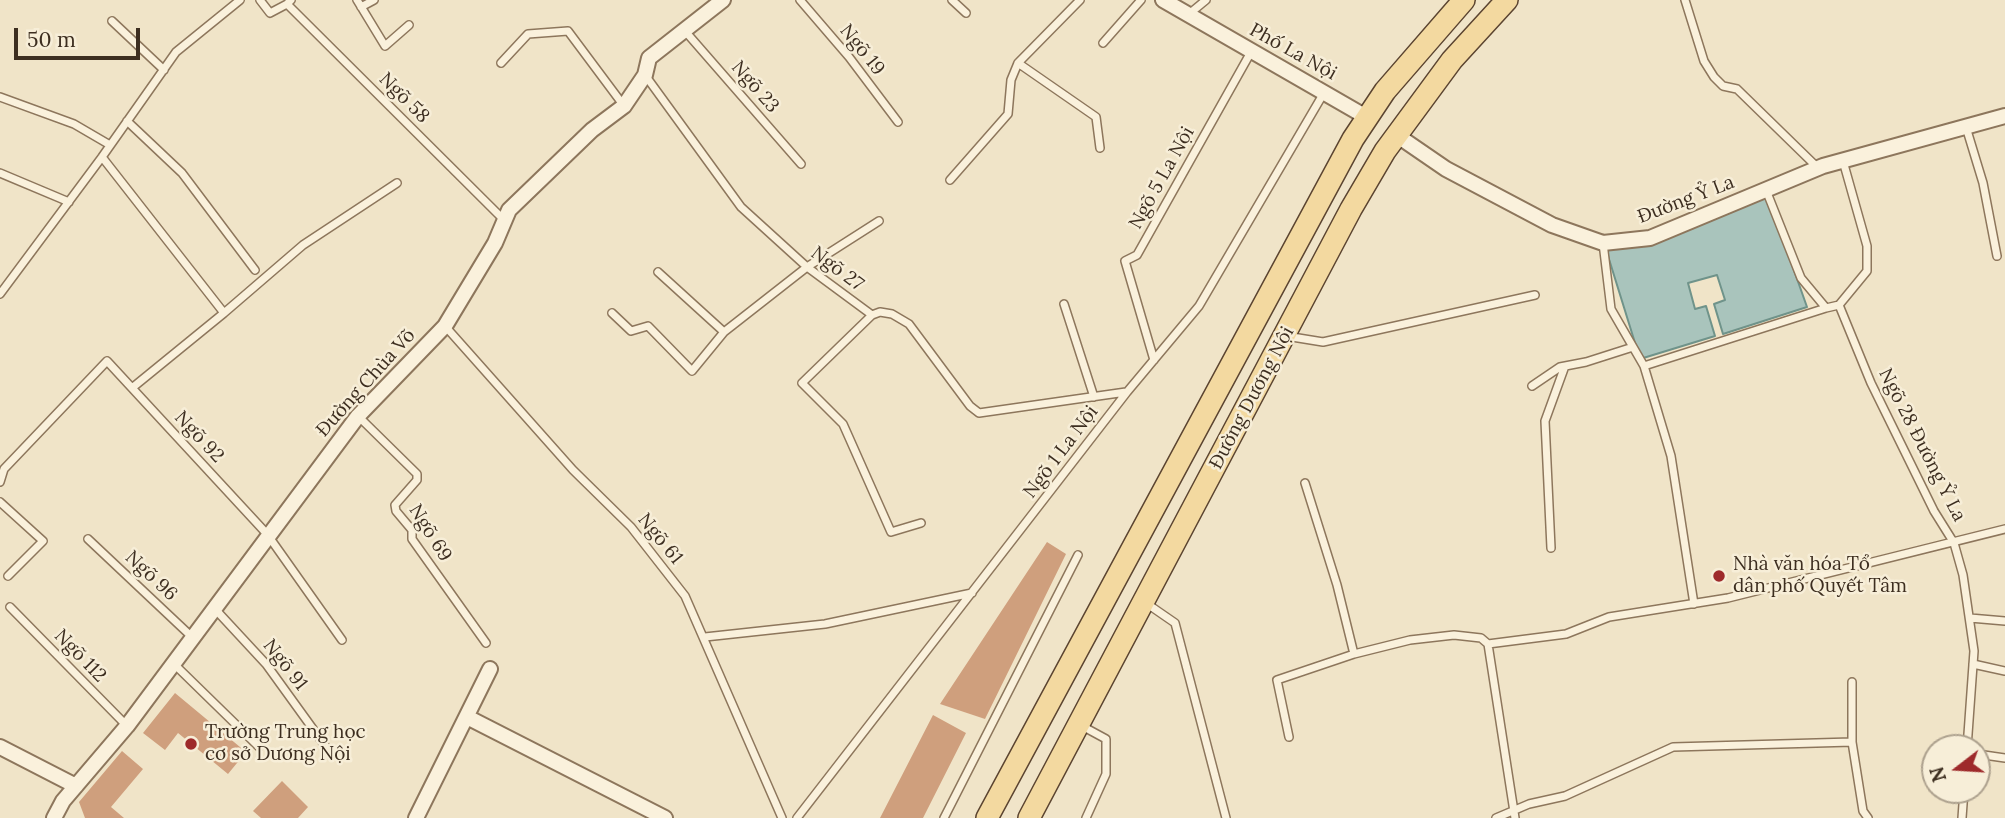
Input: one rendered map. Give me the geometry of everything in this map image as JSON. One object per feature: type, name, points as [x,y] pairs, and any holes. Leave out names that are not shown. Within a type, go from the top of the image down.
[{"type":"main road","name":"Đường Dương Nội","points":[[987,818],[1126,555],[1347,151],[1401,71],[1464,0]]},
{"type":"main road","name":"Đường Dương Nội","points":[[1030,818],[1284,336],[1395,134],[1452,60],[1507,0]]},
{"type":"main road","points":[[1368,117],[1395,134]]},
{"type":"street","name":"Đường Chùa Võ","points":[[54,818],[76,786],[127,726],[267,534],[358,416],[445,326],[495,243],[503,219],[592,130],[624,106],[645,75],[649,58],[723,0]]},
{"type":"street","name":"Phố La Nội","points":[[1163,0],[1251,52],[1325,90],[1368,117]]},
{"type":"street","name":"Đường Ỷ La","points":[[1395,134],[1446,169],[1552,225],[1603,243],[1650,238],[1818,168],[2005,116]]},
{"type":"street","points":[[416,818],[490,669]]},
{"type":"street","points":[[467,717],[665,818]]},
{"type":"street","points":[[0,747],[76,786]]},
{"type":"lane","points":[[0,293],[102,157],[176,52],[240,0]]},
{"type":"lane","points":[[260,0],[270,13],[289,2]]},
{"type":"lane","points":[[374,0],[359,4],[384,46],[409,25]]},
{"type":"lane","name":"Ngõ 19","points":[[800,0],[849,57],[898,122]]},
{"type":"lane","points":[[951,0],[966,13]]},
{"type":"lane","points":[[950,180],[1007,114],[1011,80],[1018,64],[1080,0]]},
{"type":"lane","points":[[1103,43],[1142,0]]},
{"type":"lane","points":[[1189,14],[1206,0]]},
{"type":"lane","points":[[1685,0],[1704,61],[1714,77],[1723,86],[1737,89],[1818,168]]},
{"type":"lane","name":"Ngõ 58","points":[[289,2],[503,219]]},
{"type":"lane","points":[[112,21],[164,70]]},
{"type":"lane","points":[[501,63],[528,34],[568,31],[624,106]]},
{"type":"lane","name":"Ngõ 23","points":[[685,31],[801,164]]},
{"type":"lane","name":"Ngõ 5 La Nội","points":[[1153,360],[1125,261],[1137,255],[1251,52]]},
{"type":"lane","points":[[1018,64],[1096,117],[1100,148]]},
{"type":"lane","name":"Ngõ 27","points":[[645,75],[740,207],[807,267],[872,315],[802,383],[843,424],[891,532],[921,523]]},
{"type":"lane","name":"Ngõ 1 La Nội","points":[[797,818],[1127,392],[1199,306],[1325,90]]},
{"type":"lane","points":[[0,97],[74,124],[110,145]]},
{"type":"lane","points":[[127,121],[182,173],[255,270]]},
{"type":"lane","points":[[1966,125],[1983,183],[1997,256]]},
{"type":"lane","points":[[102,157],[224,313]]},
{"type":"lane","points":[[1644,366],[1839,305],[1867,271],[1867,246],[1843,160]]},
{"type":"lane","points":[[0,173],[69,202]]},
{"type":"lane","points":[[132,388],[303,245],[397,183]]},
{"type":"lane","points":[[1766,190],[1801,278],[1826,308]]},
{"type":"lane","points":[[612,313],[631,331],[648,326],[692,371],[724,332],[807,267],[879,221]]},
{"type":"lane","points":[[1603,243],[1611,309],[1644,366],[1671,456],[1693,604]]},
{"type":"lane","points":[[658,272],[724,332]]},
{"type":"lane","points":[[1284,336],[1323,342],[1535,295]]},
{"type":"lane","points":[[1065,303],[1094,397]]},
{"type":"lane","name":"Ngõ 28 Đường Ỷ La","points":[[1839,305],[1877,395],[1934,511],[1954,543],[1970,618],[1973,664],[1968,734]]},
{"type":"lane","points":[[872,315],[880,312],[892,314],[909,324],[970,406],[979,413],[1127,392]]},
{"type":"lane","name":"Ngõ 61","points":[[445,326],[573,470],[631,527],[685,596],[782,818]]},
{"type":"lane","points":[[1532,386],[1555,369],[1633,346]]},
{"type":"lane","name":"Ngõ 92","points":[[0,482],[4,469],[107,361],[267,534],[342,640]]},
{"type":"lane","points":[[1551,548],[1545,421],[1566,366]]},
{"type":"lane","name":"Ngõ 69","points":[[358,416],[418,474],[417,480],[396,505],[396,511],[412,530],[412,539],[486,643]]},
{"type":"lane","points":[[1305,483],[1337,585],[1354,654]]},
{"type":"lane","points":[[0,502],[43,541],[8,576]]},
{"type":"lane","points":[[1488,644],[1566,634],[1609,617],[1693,604],[2005,529]]},
{"type":"lane","name":"Ngõ 96","points":[[88,539],[192,637]]},
{"type":"lane","points":[[944,818],[1078,555]]},
{"type":"lane","points":[[705,637],[825,624],[973,593]]},
{"type":"lane","points":[[1144,601],[1175,623],[1226,818]]},
{"type":"lane","name":"Ngõ 112","points":[[10,607],[127,726]]},
{"type":"lane","name":"Ngõ 91","points":[[214,607],[266,664],[326,747]]},
{"type":"lane","points":[[1970,618],[2005,621]]},
{"type":"lane","points":[[1289,737],[1277,680],[1354,654],[1410,640],[1454,635],[1481,638],[1488,644],[1514,814]]},
{"type":"lane","points":[[173,663],[259,747]]},
{"type":"lane","points":[[1973,664],[2005,671]]},
{"type":"lane","points":[[1852,682],[1852,742],[1863,811],[1868,818]]},
{"type":"lane","points":[[1079,724],[1106,739],[1106,774],[1086,818]]},
{"type":"lane","points":[[1496,818],[1565,796],[1674,747],[1852,742]]},
{"type":"water","points":[[1766,191],[1807,307],[1723,334],[1714,304],[1725,300],[1717,275],[1688,283],[1695,309],[1706,306],[1715,336],[1640,359],[1604,243],[1650,239]]},
{"type":"building","points":[[1047,542],[1066,554],[985,719],[940,704]]},
{"type":"building","points":[[175,693],[246,752],[228,774],[178,733],[165,750],[143,733]]},
{"type":"building","points":[[933,715],[966,733],[923,818],[880,818]]},
{"type":"building","points":[[122,751],[143,769],[111,807],[124,818],[85,818],[79,802]]},
{"type":"building","points":[[282,781],[308,807],[298,818],[261,818],[253,811]]},
{"type":"place","name":"Nhà văn hóa Tổ dân phố Quyết Tâm","points":[[1719,576]]},
{"type":"place","name":"Trường Trung học cơ sở Dương Nội","points":[[191,744]]}]
